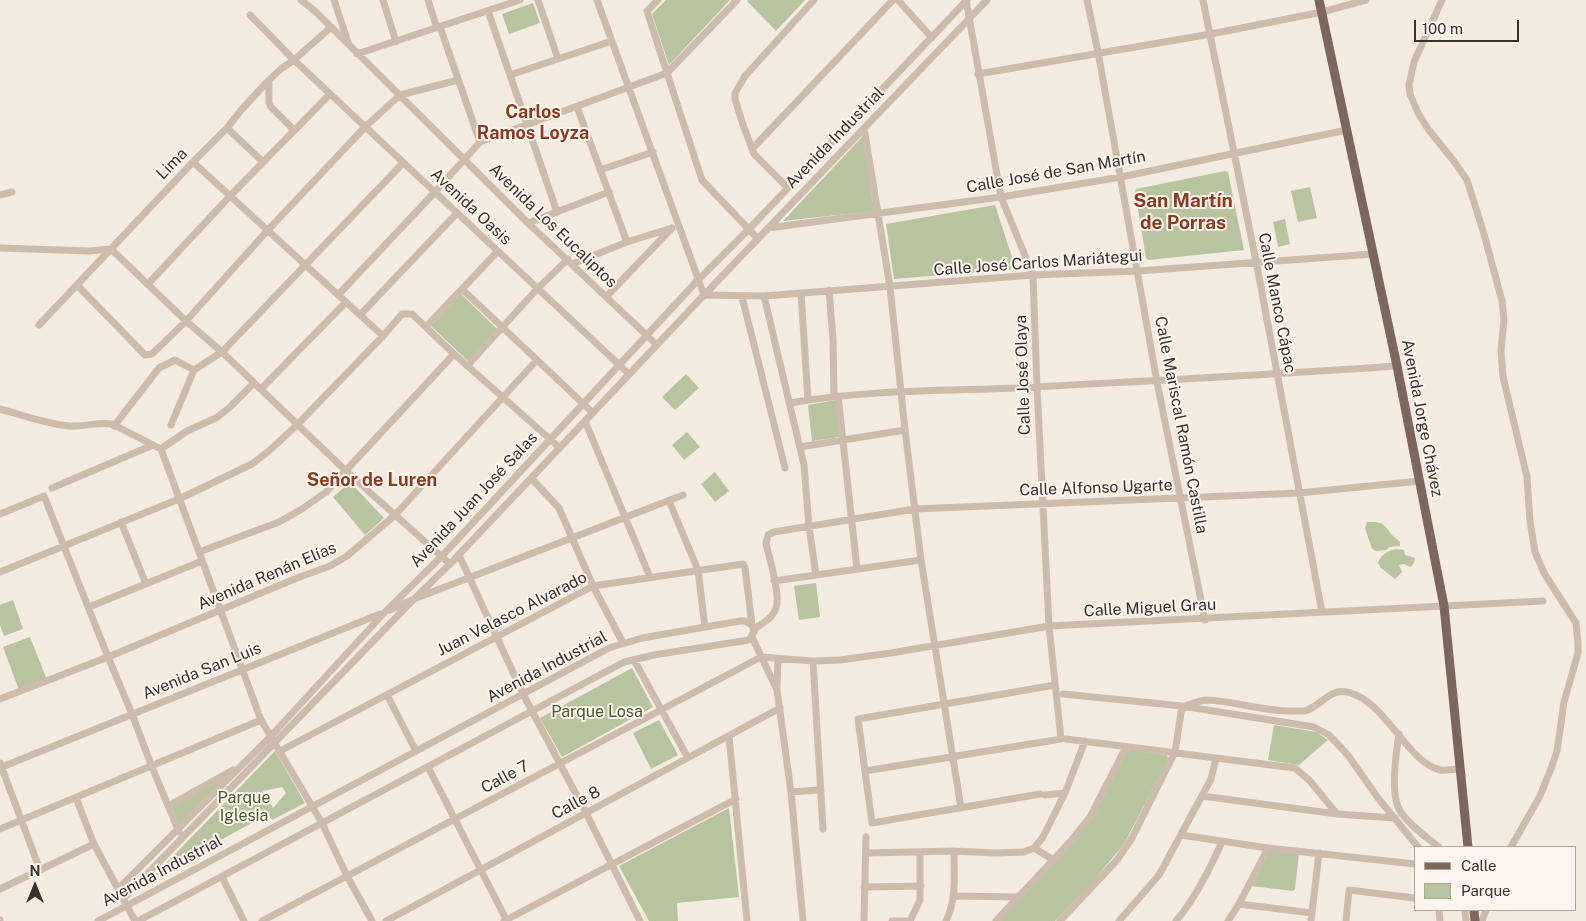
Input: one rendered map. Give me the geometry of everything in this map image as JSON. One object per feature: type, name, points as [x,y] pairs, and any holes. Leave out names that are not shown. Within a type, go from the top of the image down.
[{"type":"main road","name":"Avenida Jorge Chávez","points":[[1320,0],[1420,481],[1444,606],[1468,846]]},
{"type":"street","name":"Avenida Los Eucaliptos","points":[[301,0],[316,12],[528,223],[656,345]]},
{"type":"street","points":[[334,0],[350,47]]},
{"type":"street","points":[[383,0],[396,42]]},
{"type":"street","points":[[428,0],[480,142]]},
{"type":"street","points":[[357,54],[520,0]]},
{"type":"street","points":[[538,0],[558,59]]},
{"type":"street","points":[[597,0],[653,152],[675,225],[704,295]]},
{"type":"street","points":[[658,0],[647,11],[702,180],[750,228],[758,239]]},
{"type":"street","points":[[338,295],[480,142],[667,73],[737,0]]},
{"type":"street","points":[[788,188],[754,154],[735,99],[738,86],[756,63],[814,0]]},
{"type":"street","points":[[752,149],[893,0]]},
{"type":"street","points":[[898,0],[932,38]]},
{"type":"street","name":"Avenida Juan José Salas","points":[[118,889],[240,767],[384,613],[442,556],[697,281],[932,38],[966,0]]},
{"type":"street","name":"Calle José Olaya","points":[[966,0],[1000,197],[1033,275],[1049,626],[1054,685],[1064,739]]},
{"type":"street","name":"Avenida Industrial","points":[[704,295],[987,0]]},
{"type":"street","name":"Calle Mariscal Ramón Castilla","points":[[1087,0],[1121,177],[1157,382],[1205,620]]},
{"type":"street","name":"Calle Manco Cápac","points":[[1204,0],[1233,154],[1256,261],[1322,612]]},
{"type":"street","points":[[978,74],[1211,34],[1322,12],[1366,0]]},
{"type":"street","points":[[1442,0],[1414,62],[1409,85],[1410,94],[1418,113],[1428,129],[1467,180],[1484,234],[1502,301],[1504,320],[1501,350],[1503,377],[1527,476],[1530,521],[1535,552],[1544,573],[1576,623],[1578,643],[1578,653],[1564,702],[1557,751],[1540,796],[1512,846]]},
{"type":"street","points":[[488,11],[557,212]]},
{"type":"street","name":"Avenida Oasis","points":[[250,15],[294,60],[403,163],[630,374]]},
{"type":"street","name":"Lima","points":[[39,325],[227,128],[269,80],[330,28]]},
{"type":"street","points":[[510,76],[612,41]]},
{"type":"street","points":[[269,80],[269,103],[294,130]]},
{"type":"street","points":[[77,285],[145,355],[149,356],[186,321],[365,127],[400,95],[458,80]]},
{"type":"street","points":[[148,284],[230,196],[330,94]]},
{"type":"street","points":[[577,107],[627,242]]},
{"type":"street","points":[[227,128],[263,162]]},
{"type":"street","points":[[864,128],[890,287],[921,560],[961,808]]},
{"type":"street","name":"Calle José de San Martín","points":[[768,228],[1000,197],[1121,177],[1346,130]]},
{"type":"street","points":[[600,170],[653,152]]},
{"type":"street","points":[[193,162],[383,336]]},
{"type":"street","points":[[171,425],[194,370],[222,352],[403,163]]},
{"type":"street","points":[[0,195],[12,192]]},
{"type":"street","points":[[528,223],[609,192]]},
{"type":"street","points":[[360,315],[457,213]]},
{"type":"street","points":[[467,366],[538,288],[570,262],[675,225]]},
{"type":"street","points":[[606,297],[675,225]]},
{"type":"street","points":[[0,248],[89,251],[111,249],[346,471],[450,564]]},
{"type":"street","points":[[426,327],[498,251]]},
{"type":"street","name":"Calle José Carlos Mariátegui","points":[[704,295],[764,296],[1033,275],[1138,271],[1373,254]]},
{"type":"street","points":[[462,289],[593,413]]},
{"type":"street","points":[[829,290],[836,396],[857,569]]},
{"type":"street","points":[[801,293],[808,400]]},
{"type":"street","name":"Avenida Juan José Salas","points":[[125,902],[183,839],[278,747],[333,683],[459,555],[704,295]]},
{"type":"street","points":[[764,296],[804,465],[809,527],[816,575]]},
{"type":"street","points":[[742,297],[785,468]]},
{"type":"street","points":[[261,389],[346,302]]},
{"type":"street","points":[[0,572],[179,498],[252,464],[297,425],[402,314],[412,314],[502,398],[560,448]]},
{"type":"street","points":[[199,552],[279,522],[326,492],[454,354]]},
{"type":"street","points":[[114,426],[159,368],[175,360],[194,370]]},
{"type":"street","name":"Avenida Renán Elías","points":[[0,700],[330,566],[359,547],[395,515],[536,361]]},
{"type":"street","points":[[790,404],[836,396],[902,391],[1157,382],[1396,366]]},
{"type":"street","points":[[161,449],[187,431],[216,418],[230,408],[254,383]]},
{"type":"street","points":[[0,409],[59,425],[83,426],[103,423],[114,426],[161,449],[261,720],[322,824],[347,876],[372,921]]},
{"type":"street","points":[[586,421],[650,578]]},
{"type":"street","points":[[800,447],[905,430]]},
{"type":"street","points":[[52,488],[154,445]]},
{"type":"street","points":[[531,478],[559,508],[593,586],[623,643]]},
{"type":"street","name":"Calle Alfonso Ugarte","points":[[774,581],[766,543],[768,535],[774,532],[915,509],[1299,493],[1420,481]]},
{"type":"street","name":"Avenida San Luis","points":[[1,765],[384,613],[414,599],[683,495]]},
{"type":"street","points":[[0,514],[44,496],[152,767],[183,839]]},
{"type":"street","points":[[669,501],[698,570],[705,627]]},
{"type":"street","points":[[121,522],[146,584]]},
{"type":"street","points":[[459,555],[523,694],[640,921]]},
{"type":"street","points":[[777,690],[752,637],[753,627],[772,615],[777,607],[778,598],[774,581],[921,560]]},
{"type":"street","points":[[89,607],[202,561]]},
{"type":"street","name":"Juan Velasco Alvarado","points":[[278,747],[387,695],[593,586],[743,564],[753,627]]},
{"type":"street","name":"Calle Miguel Grau","points":[[761,657],[813,661],[840,660],[1049,626],[1205,620],[1543,601]]},
{"type":"street","name":"Avenida Industrial","points":[[98,921],[125,902],[312,807],[608,648],[650,636],[740,621],[745,621],[753,627]]},
{"type":"street","name":"Avenida Industrial","points":[[137,921],[624,662],[749,640],[752,637]]},
{"type":"street","name":"Calle 7","points":[[262,921],[761,657]]},
{"type":"street","points":[[778,659],[777,690],[790,792],[803,921]]},
{"type":"street","points":[[634,660],[688,758]]},
{"type":"street","points":[[813,661],[823,829]]},
{"type":"street","points":[[325,676],[333,683]]},
{"type":"street","points":[[1054,685],[858,719],[872,824],[961,808],[1065,793]]},
{"type":"street","points":[[1182,706],[1205,700],[1276,711],[1305,711],[1327,696],[1338,692],[1350,692],[1371,704],[1423,762],[1441,770],[1459,769]]},
{"type":"street","points":[[1063,694],[1182,706],[1314,727],[1329,735],[1347,754],[1417,846]]},
{"type":"street","points":[[387,695],[416,751]]},
{"type":"street","points":[[1060,921],[1117,860],[1132,838],[1175,752],[1182,706]]},
{"type":"street","name":"Calle 8","points":[[386,921],[780,708]]},
{"type":"street","points":[[0,829],[261,720]]},
{"type":"street","points":[[1399,734],[1396,756],[1398,808],[1415,828],[1438,846]]},
{"type":"street","points":[[729,736],[747,921]]},
{"type":"street","points":[[864,772],[1064,739],[1295,768],[1310,781],[1337,814]]},
{"type":"street","points":[[867,853],[954,850],[995,853],[1024,852],[1034,848],[1043,837],[1065,793],[1085,741]]},
{"type":"street","points":[[996,921],[1052,859],[1070,842],[1090,817],[1126,747]]},
{"type":"street","points":[[1119,921],[1159,875],[1211,779],[1216,758]]},
{"type":"street","points":[[1,765],[40,870]]},
{"type":"street","points":[[168,806],[240,767]]},
{"type":"street","points":[[428,767],[482,869],[506,920]]},
{"type":"street","points":[[790,792],[820,790]]},
{"type":"street","points":[[1202,796],[1337,814],[1394,818]]},
{"type":"street","points":[[76,798],[94,844],[137,921]]},
{"type":"street","points":[[506,920],[736,799]]},
{"type":"street","points":[[1318,811],[1326,800]]},
{"type":"street","points":[[1181,835],[1268,848],[1414,864]]},
{"type":"street","points":[[864,921],[866,837]]},
{"type":"street","points":[[1176,921],[1191,903],[1222,842]]},
{"type":"street","points":[[0,889],[94,844]]},
{"type":"street","points":[[1034,848],[1052,859]]},
{"type":"street","points":[[1228,921],[1268,848]]},
{"type":"street","points":[[946,921],[952,910],[955,896],[954,850]]},
{"type":"street","points":[[892,921],[910,921],[920,900],[920,852]]},
{"type":"street","points":[[1311,921],[1320,853]]},
{"type":"street","points":[[222,877],[244,921]]},
{"type":"street","points":[[864,887],[921,886]]},
{"type":"street","points":[[1346,921],[1349,890],[1414,898]]},
{"type":"street","points":[[955,896],[1018,897]]},
{"type":"street","points":[[1239,904],[1312,913]]},
{"type":"street","points":[[506,920],[516,921]]},
{"type":"green space","points":[[666,0],[730,0],[669,65],[652,14]]},
{"type":"green space","points":[[748,0],[805,0],[776,31]]},
{"type":"green space","points":[[533,3],[540,23],[509,34],[502,14]]},
{"type":"green space","points":[[863,136],[874,211],[783,221]]},
{"type":"green space","points":[[1225,171],[1228,172],[1244,250],[1148,260],[1146,258],[1136,189]]},
{"type":"green space","points":[[1310,187],[1317,218],[1298,222],[1291,191]]},
{"type":"green space","points":[[995,205],[1016,269],[894,279],[886,224]]},
{"type":"green space","points":[[1285,219],[1290,244],[1278,247],[1273,222]]},
{"type":"green space","points":[[461,294],[498,330],[468,361],[431,326]]},
{"type":"green space","points":[[686,374],[699,388],[675,410],[662,397]]},
{"type":"green space","points":[[836,400],[840,437],[812,441],[808,405]]},
{"type":"green space","points":[[687,432],[700,447],[684,460],[672,445]]},
{"type":"green space","points":[[715,472],[729,491],[715,502],[701,484]]},
{"type":"green space","points":[[350,482],[384,518],[365,535],[333,497]]},
{"type":"green space","points":[[1367,522],[1384,525],[1400,542],[1400,546],[1389,547],[1386,550],[1376,551],[1372,549],[1365,528]]},
{"type":"green space","points":[[1397,549],[1404,550],[1405,555],[1415,558],[1411,567],[1404,564],[1399,565],[1402,572],[1395,579],[1381,568],[1378,563],[1385,553]]},
{"type":"green space","points":[[816,583],[820,617],[799,620],[794,586]]},
{"type":"green space","points":[[13,600],[23,629],[4,636],[0,625],[0,605]]},
{"type":"green space","points":[[30,637],[47,680],[19,690],[3,647]]},
{"type":"green space","name":"Parque Losa","points":[[632,668],[653,707],[562,757],[540,718]]},
{"type":"green space","points":[[659,720],[678,755],[651,769],[633,733]]},
{"type":"green space","points":[[1274,725],[1316,732],[1328,740],[1299,765],[1268,760]]},
{"type":"green space","name":"Parque Iglesia","points":[[275,751],[305,803],[272,820],[268,814],[152,878]],"holes":[[[282,787],[286,793],[273,808],[263,791]]]},
{"type":"green space","points":[[1127,751],[1166,755],[1168,757],[1124,844],[1095,879],[1055,921],[1000,921],[1087,825]]},
{"type":"green space","points":[[230,775],[179,825],[170,808]]},
{"type":"green space","points":[[729,808],[739,897],[677,903],[678,921],[649,921],[619,866]]},
{"type":"green space","points":[[1273,849],[1299,853],[1295,889],[1293,891],[1252,886],[1269,852]]},
{"type":"district","name":"Carlos Ramos Loyza","points":[[533,122]]},
{"type":"district","name":"San Martín de Porras","points":[[1183,212]]},
{"type":"district","name":"Señor de Luren","points":[[372,480]]}]
